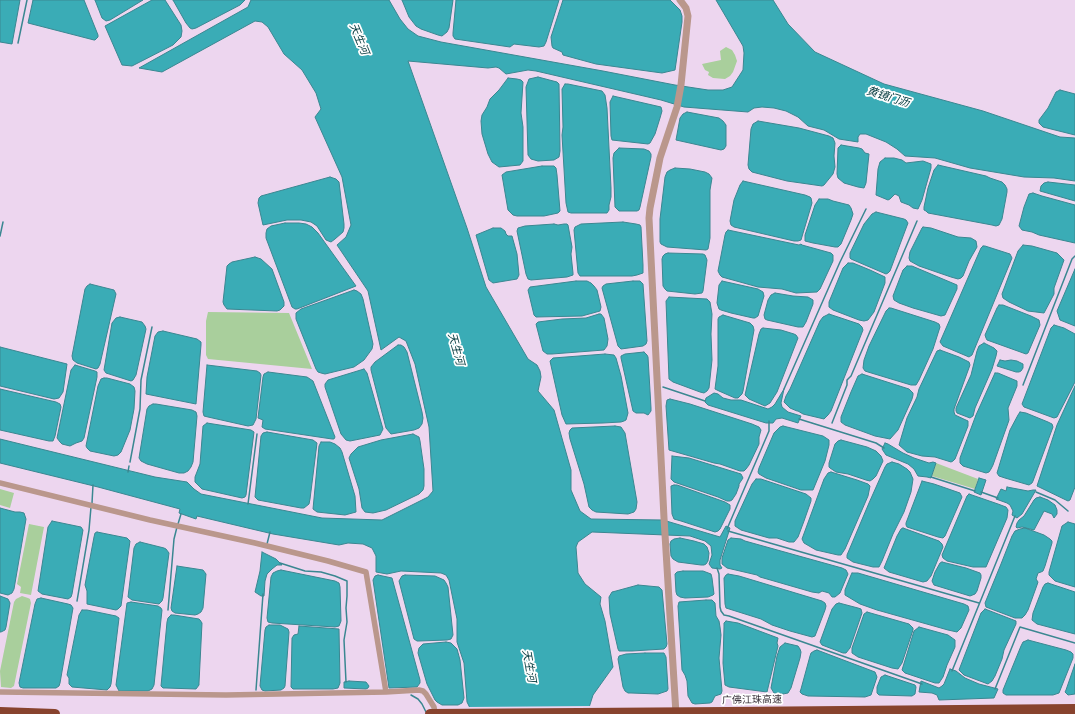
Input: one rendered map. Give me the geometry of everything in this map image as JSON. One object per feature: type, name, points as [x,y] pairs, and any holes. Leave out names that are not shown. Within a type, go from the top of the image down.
[{"type":"highway","name":"广佛江珠高速","points":[[430,714],[1075,709]]},
{"type":"highway","points":[[0,712],[55,714]]},
{"type":"street","points":[[676,714],[665,543],[649,218],[660,158],[677,107],[681,85],[688,16],[686,8],[680,0]]},
{"type":"street","points":[[0,483],[150,520],[255,543],[366,572],[386,692]]},
{"type":"street","points":[[0,692],[226,695],[419,690],[423,691],[431,703],[435,714]]},
{"type":"green space","points":[[726,47],[732,50],[737,61],[733,72],[725,79],[713,78],[708,75],[709,72],[705,70],[702,64],[721,60],[720,51]]},
{"type":"green space","points":[[208,312],[289,313],[312,369],[208,359],[206,355],[206,321]]},
{"type":"green space","points":[[936,463],[978,479],[975,489],[932,476]]},
{"type":"green space","points":[[0,489],[14,493],[10,508],[0,505]]},
{"type":"green space","points":[[29,524],[44,527],[31,595],[20,593],[21,587],[17,584]]},
{"type":"green space","points":[[22,596],[30,599],[31,603],[14,686],[11,688],[1,687],[0,671],[14,602]]},
{"type":"water","points":[[0,0],[20,0],[12,44],[0,42]]},
{"type":"water","points":[[33,0],[84,0],[98,37],[94,40],[28,23]]},
{"type":"water","points":[[95,0],[143,0],[106,21],[102,18]]},
{"type":"water","points":[[152,0],[165,0],[181,25],[181,37],[173,45],[132,66],[122,65],[105,26]]},
{"type":"water","points":[[173,0],[245,0],[240,5],[192,29],[186,23]]},
{"type":"water","points":[[251,0],[389,0],[400,19],[408,29],[418,36],[441,42],[675,85],[708,90],[723,90],[732,87],[743,70],[744,53],[743,46],[716,0],[773,0],[788,24],[815,52],[884,84],[983,111],[1060,137],[1075,138],[1075,181],[1054,178],[1024,177],[970,168],[935,158],[905,156],[886,142],[866,134],[860,134],[858,137],[858,142],[839,139],[824,130],[808,126],[798,117],[786,111],[774,108],[754,108],[748,112],[684,107],[661,100],[536,71],[528,70],[506,74],[496,67],[488,68],[408,61],[467,228],[486,287],[528,359],[537,365],[540,371],[541,377],[538,391],[554,410],[571,470],[571,490],[580,511],[591,519],[663,520],[720,537],[726,526],[730,528],[720,560],[720,565],[722,568],[720,569],[712,568],[709,564],[712,555],[711,546],[705,541],[690,536],[592,532],[578,542],[576,547],[578,573],[585,584],[601,597],[600,604],[605,621],[613,667],[593,695],[587,714],[473,714],[467,702],[464,663],[457,642],[457,619],[449,580],[446,575],[441,573],[401,571],[387,574],[376,572],[376,556],[372,548],[363,544],[348,543],[339,545],[273,534],[197,516],[196,519],[179,513],[180,509],[0,463],[0,439],[155,477],[187,482],[201,494],[322,518],[382,520],[428,497],[433,491],[429,427],[415,364],[406,341],[399,337],[381,350],[368,291],[337,245],[346,237],[351,225],[342,177],[315,117],[321,109],[316,93],[302,70],[284,54],[268,27],[262,22],[255,21],[162,72],[139,68],[248,7]]},
{"type":"water","points":[[402,0],[453,0],[449,28],[447,32],[442,36],[416,26],[409,17]]},
{"type":"water","points":[[456,0],[559,0],[544,46],[539,47],[514,44],[510,47],[455,39],[453,33]]},
{"type":"water","points":[[563,0],[670,0],[680,10],[682,16],[675,70],[662,73],[596,64],[563,55],[562,52],[553,48],[551,37]]},
{"type":"water","points":[[538,77],[557,82],[559,84],[560,151],[559,157],[554,160],[538,161],[531,159],[528,155],[526,87],[529,79]]},
{"type":"water","points":[[508,78],[521,80],[523,82],[521,113],[523,127],[523,161],[520,165],[499,167],[492,162],[488,154],[482,134],[481,121],[482,115],[490,99]]},
{"type":"water","points":[[565,84],[602,91],[605,95],[611,188],[609,210],[607,213],[568,212],[566,203],[562,135],[562,89]]},
{"type":"water","points":[[1060,90],[1075,94],[1075,135],[1043,127],[1039,123],[1039,120],[1048,108],[1056,92]]},
{"type":"water","points":[[613,96],[661,107],[662,111],[660,118],[655,134],[650,143],[612,140],[610,102]]},
{"type":"water","points":[[687,112],[719,118],[723,121],[726,125],[726,146],[724,149],[721,150],[676,140],[680,118]]},
{"type":"water","points":[[758,121],[799,128],[833,138],[835,143],[835,167],[833,174],[824,185],[822,186],[787,181],[752,172],[748,165],[751,129],[753,124]]},
{"type":"water","points":[[841,145],[859,148],[865,153],[869,154],[866,183],[864,188],[844,183],[838,178],[838,148]]},
{"type":"water","points":[[619,148],[644,149],[649,151],[651,154],[640,207],[637,211],[619,211],[615,207],[613,158],[614,153]]},
{"type":"water","points":[[885,158],[894,158],[902,160],[906,163],[923,161],[931,164],[922,200],[918,209],[901,202],[899,196],[895,194],[888,200],[876,195],[878,169],[880,162]]},
{"type":"water","points":[[938,165],[986,176],[1002,182],[1007,189],[1007,192],[1002,219],[999,225],[996,226],[928,213],[924,210],[928,188],[934,170]]},
{"type":"water","points":[[542,166],[554,166],[556,168],[560,211],[558,213],[544,216],[513,215],[508,210],[502,175],[506,172]]},
{"type":"water","points":[[675,168],[705,172],[712,178],[710,190],[710,238],[708,249],[706,250],[667,247],[660,242],[660,219],[665,177],[667,172]]},
{"type":"water","points":[[330,177],[339,182],[344,224],[343,232],[331,242],[326,240],[317,226],[311,222],[287,220],[263,225],[258,203],[261,196]]},
{"type":"water","points":[[743,181],[805,195],[811,198],[812,203],[801,240],[794,241],[734,227],[731,225],[730,221],[734,200]]},
{"type":"water","points":[[1048,182],[1075,185],[1075,201],[1040,191],[1041,186]]},
{"type":"water","points":[[1033,193],[1075,205],[1075,243],[1022,230],[1019,226],[1024,207],[1029,194]]},
{"type":"water","points":[[819,199],[828,199],[849,205],[851,208],[853,214],[851,220],[841,244],[838,247],[805,241],[805,235],[815,205]]},
{"type":"water","points":[[876,212],[904,219],[908,223],[890,271],[886,274],[850,258],[850,253],[864,224],[872,214]]},
{"type":"water","points":[[623,222],[640,225],[641,227],[643,273],[632,276],[580,276],[578,273],[575,227],[581,224]]},
{"type":"water","points":[[285,223],[306,224],[312,227],[318,233],[356,286],[297,309],[292,307],[266,238],[267,229],[271,226]]},
{"type":"water","points":[[554,224],[568,225],[572,247],[571,254],[573,275],[567,277],[528,279],[517,231],[518,228],[525,226]]},
{"type":"water","points":[[923,227],[931,228],[958,237],[971,238],[976,241],[977,247],[961,278],[958,279],[951,277],[919,266],[910,261],[910,252]]},
{"type":"water","points":[[493,228],[501,228],[508,236],[512,236],[517,254],[519,275],[517,279],[493,283],[489,280],[476,235]]},
{"type":"water","points":[[728,230],[799,245],[801,244],[831,253],[833,255],[833,261],[820,289],[817,292],[796,293],[782,289],[758,287],[722,277],[718,271],[725,235]]},
{"type":"water","points":[[1023,245],[1057,253],[1064,260],[1054,288],[1054,294],[1044,313],[1028,311],[1003,298],[1002,294],[1018,251]]},
{"type":"water","points":[[983,246],[1010,254],[1012,258],[972,355],[969,357],[943,346],[940,342]]},
{"type":"water","points":[[665,254],[705,255],[707,260],[702,293],[695,294],[667,291],[665,289],[663,286],[662,259]]},
{"type":"water","points":[[255,257],[261,259],[272,269],[284,302],[284,306],[277,311],[227,309],[223,302],[227,266],[232,262]]},
{"type":"water","points":[[848,263],[853,263],[885,277],[885,283],[874,312],[868,320],[859,320],[829,307],[829,302],[843,268]]},
{"type":"water","points":[[907,266],[912,266],[957,285],[957,289],[945,315],[941,316],[913,308],[894,300],[893,296],[903,270]]},
{"type":"water","points":[[1075,269],[1075,326],[1060,320],[1057,311]]},
{"type":"water","points":[[587,281],[594,286],[597,290],[601,307],[600,311],[582,316],[536,317],[534,315],[528,290],[530,287]]},
{"type":"water","points":[[640,281],[643,284],[647,341],[643,346],[621,349],[618,346],[602,288],[606,284]]},
{"type":"water","points":[[722,281],[758,289],[763,292],[764,296],[758,316],[753,318],[719,309],[717,303],[719,285]]},
{"type":"water","points":[[90,284],[114,290],[116,294],[100,364],[96,369],[77,363],[73,360],[72,356],[85,289]]},
{"type":"water","points":[[354,290],[361,294],[363,299],[373,344],[372,349],[364,360],[354,367],[325,374],[318,372],[296,319],[296,313],[301,309]]},
{"type":"water","points":[[775,293],[808,297],[813,300],[813,304],[803,327],[765,319],[764,315],[768,300],[771,295]]},
{"type":"water","points":[[669,297],[707,299],[710,302],[712,314],[712,360],[709,388],[704,393],[673,382],[669,379],[666,301]]},
{"type":"water","points":[[999,305],[1003,305],[1039,320],[1040,325],[1028,353],[1026,354],[987,340],[985,335]]},
{"type":"water","points":[[889,308],[939,324],[940,327],[933,349],[916,385],[911,385],[868,372],[863,368],[869,346],[886,311]]},
{"type":"water","points":[[601,314],[604,318],[608,339],[607,346],[604,350],[552,354],[547,354],[543,351],[536,324],[538,322],[586,318]]},
{"type":"water","points":[[829,314],[859,324],[863,330],[831,411],[824,419],[803,414],[790,408],[784,402],[820,321],[823,317]]},
{"type":"water","points":[[723,315],[750,323],[754,330],[743,391],[738,398],[715,389],[718,366],[718,319]]},
{"type":"water","points":[[120,317],[142,322],[146,329],[136,375],[131,381],[106,373],[104,370],[112,323],[116,318]]},
{"type":"water","points":[[1054,325],[1075,334],[1075,382],[1057,417],[1054,418],[1024,407],[1022,404],[1051,328]]},
{"type":"water","points":[[763,328],[781,330],[794,334],[798,338],[777,392],[770,403],[765,406],[749,399],[745,395],[759,334]]},
{"type":"water","points":[[163,331],[197,339],[201,342],[196,404],[146,394],[147,377],[155,336],[158,332]]},
{"type":"water","points":[[984,343],[997,351],[992,369],[973,416],[970,418],[957,413],[956,408],[971,375],[979,346]]},
{"type":"water","points":[[398,345],[404,347],[407,352],[423,418],[422,424],[419,428],[391,434],[386,428],[371,367],[375,362]]},
{"type":"water","points":[[0,347],[67,364],[63,392],[59,398],[54,399],[0,386]]},
{"type":"water","points":[[940,350],[969,362],[970,365],[954,409],[955,415],[968,421],[968,426],[955,459],[951,462],[935,457],[922,456],[907,452],[899,445],[907,418],[917,397],[919,389],[937,351]]},
{"type":"water","points":[[644,352],[648,357],[651,411],[648,415],[633,411],[621,358],[621,356],[625,354]]},
{"type":"water","points":[[605,354],[614,355],[616,358],[628,413],[626,420],[621,422],[566,424],[562,415],[550,361],[553,358]]},
{"type":"water","points":[[1000,360],[1017,361],[1023,364],[1023,368],[1021,371],[1016,372],[997,366]]},
{"type":"water","points":[[75,365],[97,372],[97,377],[84,438],[82,441],[70,446],[62,444],[57,438],[71,370]]},
{"type":"water","points":[[207,365],[257,371],[260,373],[256,419],[253,425],[248,426],[204,416],[203,412]]},
{"type":"water","points":[[364,369],[367,373],[383,429],[380,435],[350,441],[346,440],[341,434],[325,384],[328,380]]},
{"type":"water","points":[[268,372],[307,377],[313,381],[335,437],[334,439],[265,429],[262,427],[263,420],[258,418],[263,377],[264,374]]},
{"type":"water","points":[[995,373],[1017,381],[1017,386],[1008,408],[1008,423],[993,465],[989,472],[986,473],[963,466],[960,463],[960,458],[976,415]]},
{"type":"water","points":[[862,374],[909,389],[913,393],[912,399],[898,430],[890,439],[875,436],[845,425],[841,422],[841,417],[858,376]]},
{"type":"water","points":[[104,378],[130,384],[134,387],[135,391],[134,409],[130,430],[121,452],[114,456],[90,451],[86,446],[98,386],[101,379]]},
{"type":"water","points":[[1075,386],[1075,487],[1070,500],[1068,501],[1037,486],[1057,425]]},
{"type":"water","points":[[0,389],[60,404],[61,407],[53,441],[0,430]]},
{"type":"water","points":[[784,389],[781,403],[782,407],[788,412],[801,416],[798,423],[782,418],[776,419],[773,423],[766,423],[708,405],[705,402],[706,398],[714,393],[723,398],[741,400],[768,409],[775,404]]},
{"type":"water","points":[[670,399],[690,404],[759,427],[761,430],[759,444],[746,469],[744,471],[740,471],[669,450],[666,406],[667,400]]},
{"type":"water","points":[[153,404],[192,410],[196,412],[197,416],[193,462],[188,471],[184,473],[147,464],[139,458],[147,409]]},
{"type":"water","points":[[1020,412],[1048,422],[1052,424],[1053,427],[1033,481],[1029,485],[999,476],[997,473],[1010,430]]},
{"type":"water","points":[[207,423],[251,430],[254,432],[245,497],[242,498],[202,489],[195,482],[195,477],[200,464],[203,426]]},
{"type":"water","points":[[783,426],[823,436],[829,440],[825,461],[813,490],[801,490],[766,478],[758,472],[774,433]]},
{"type":"water","points":[[621,427],[625,433],[637,502],[634,512],[628,514],[596,512],[589,507],[569,433],[572,428]]},
{"type":"water","points":[[267,432],[313,440],[317,443],[309,504],[304,508],[258,500],[255,497],[261,436],[263,433]]},
{"type":"water","points":[[413,434],[419,437],[420,441],[424,469],[423,490],[419,494],[386,510],[373,513],[365,512],[362,508],[359,489],[349,458],[351,454],[358,447],[381,440]]},
{"type":"water","points":[[841,440],[867,447],[876,451],[881,456],[883,461],[873,479],[870,481],[836,472],[829,467],[835,444]]},
{"type":"water","points":[[321,442],[330,442],[335,444],[342,452],[355,496],[356,512],[345,515],[317,512],[313,509],[319,446]]},
{"type":"water","points":[[885,443],[914,458],[929,463],[936,463],[931,478],[918,476],[914,469],[908,464],[886,455],[882,449]]},
{"type":"water","points":[[672,456],[689,458],[741,474],[743,478],[739,484],[736,494],[732,500],[727,501],[674,482],[671,479]]},
{"type":"water","points":[[892,462],[907,469],[913,479],[911,492],[904,512],[879,567],[853,562],[847,558],[847,555],[885,467],[887,464]]},
{"type":"water","points":[[831,472],[857,480],[870,486],[868,496],[841,555],[816,550],[804,543],[802,539],[824,479],[828,473]]},
{"type":"water","points":[[979,478],[986,480],[981,495],[974,492]]},
{"type":"water","points":[[756,479],[761,479],[806,494],[811,498],[798,537],[794,542],[777,538],[769,538],[741,530],[735,526],[735,521],[752,484]]},
{"type":"water","points":[[922,481],[960,493],[962,497],[943,538],[907,527],[906,525]]},
{"type":"water","points":[[674,485],[730,505],[730,509],[718,531],[715,532],[674,519],[672,514],[671,486]]},
{"type":"water","points":[[1007,487],[1028,491],[1036,490],[1022,514],[1017,518],[1012,515],[1013,511],[1010,505],[996,499],[1001,489],[1006,491]]},
{"type":"water","points":[[969,494],[1006,507],[1008,510],[1007,518],[986,567],[973,567],[947,561],[942,555]]},
{"type":"water","points":[[1040,497],[1055,505],[1057,514],[1054,518],[1052,514],[1044,511],[1034,530],[1022,527],[1017,528],[1017,523],[1019,520],[1024,516],[1034,500]]},
{"type":"water","points":[[0,508],[24,513],[26,519],[14,589],[12,593],[8,595],[0,593]]},
{"type":"water","points":[[52,521],[81,527],[83,530],[72,594],[68,599],[42,594],[38,591],[48,527]]},
{"type":"water","points":[[1068,522],[1075,524],[1075,587],[1055,581],[1049,575],[1062,526]]},
{"type":"water","points":[[903,528],[939,541],[942,544],[943,547],[931,576],[927,581],[923,582],[889,572],[884,568],[897,536]]},
{"type":"water","points":[[1025,528],[1044,535],[1052,541],[1052,543],[1043,571],[1038,573],[1036,579],[1038,582],[1028,610],[1022,618],[1015,618],[986,607],[985,603],[1012,536],[1015,531]]},
{"type":"water","points":[[97,532],[127,538],[130,541],[121,606],[116,610],[87,604],[87,591],[85,585],[94,537],[95,533]]},
{"type":"water","points":[[680,538],[704,544],[707,547],[709,553],[706,564],[701,565],[678,562],[673,559],[671,556],[671,541]]},
{"type":"water","points":[[731,538],[741,539],[842,568],[846,570],[848,574],[840,593],[835,597],[832,597],[829,593],[822,591],[819,593],[812,592],[757,575],[727,568],[722,564],[722,558],[728,540]]},
{"type":"water","points":[[140,542],[164,548],[169,553],[163,598],[159,604],[132,600],[128,597],[134,548],[136,544]]},
{"type":"water","points":[[262,552],[276,559],[282,565],[277,565],[267,574],[264,596],[261,596],[255,592],[260,571]]},
{"type":"water","points":[[942,562],[980,573],[981,578],[975,594],[970,596],[934,585],[932,581],[935,572]]},
{"type":"water","points":[[177,566],[203,570],[206,574],[203,608],[198,614],[175,613],[172,611],[171,608]]},
{"type":"water","points":[[281,570],[339,583],[341,621],[339,626],[335,627],[268,622],[267,618],[271,577],[273,573]]},
{"type":"water","points":[[683,571],[703,571],[711,574],[714,594],[708,597],[685,598],[677,595],[675,574]]},
{"type":"water","points":[[852,573],[858,573],[964,604],[968,606],[969,610],[961,628],[957,632],[877,610],[860,604],[845,595],[845,590]]},
{"type":"water","points":[[728,574],[739,576],[825,603],[825,610],[815,636],[812,637],[790,631],[772,625],[761,619],[726,608],[724,578]]},
{"type":"water","points":[[378,575],[392,578],[420,680],[417,687],[389,688],[373,580],[375,576]]},
{"type":"water","points":[[402,576],[435,576],[444,580],[448,587],[453,635],[451,639],[417,641],[414,639],[399,581]]},
{"type":"water","points":[[1048,583],[1075,592],[1075,634],[1037,624],[1032,620],[1033,613],[1043,587]]},
{"type":"water","points":[[638,585],[659,587],[662,590],[667,644],[664,649],[619,651],[618,649],[610,614],[609,597],[612,592]]},
{"type":"water","points":[[0,596],[8,599],[10,603],[6,627],[5,630],[1,632],[0,632]]},
{"type":"water","points":[[41,598],[68,604],[73,608],[60,683],[56,688],[23,688],[20,687],[19,683],[35,604],[37,599]]},
{"type":"water","points":[[712,600],[715,603],[716,616],[719,621],[721,635],[719,658],[722,691],[721,694],[715,696],[710,703],[695,704],[692,703],[688,696],[687,681],[682,670],[678,606],[679,602]]},
{"type":"water","points":[[131,602],[158,606],[162,610],[154,685],[152,689],[148,691],[119,691],[116,685],[127,603]]},
{"type":"water","points":[[839,603],[861,609],[862,613],[850,648],[846,653],[822,645],[820,642],[832,609]]},
{"type":"water","points":[[985,609],[1016,621],[995,676],[988,684],[964,675],[959,670],[981,613]]},
{"type":"water","points":[[82,610],[116,616],[119,618],[111,684],[107,690],[72,687],[69,684],[69,678],[67,675],[79,615]]},
{"type":"water","points":[[867,612],[909,624],[913,628],[902,663],[898,669],[858,657],[852,653],[852,648],[864,614]]},
{"type":"water","points":[[171,615],[199,619],[202,623],[199,685],[196,689],[163,688],[161,686],[167,622]]},
{"type":"water","points":[[726,621],[738,623],[778,638],[778,646],[767,692],[729,687],[725,685],[723,663],[724,623]]},
{"type":"water","points":[[269,625],[280,625],[288,629],[289,632],[285,686],[281,690],[265,691],[262,690],[260,686],[265,630]]},
{"type":"water","points":[[299,626],[339,629],[340,683],[338,688],[293,689],[291,687],[292,638],[294,635],[298,634]]},
{"type":"water","points":[[919,627],[948,635],[955,640],[955,647],[943,677],[939,683],[905,673],[902,670],[914,631]]},
{"type":"water","points":[[1028,640],[1066,650],[1073,654],[1073,658],[1059,693],[1053,695],[1006,695],[1003,693],[1021,646],[1023,642]]},
{"type":"water","points":[[451,643],[457,649],[460,660],[464,698],[462,703],[458,705],[442,705],[435,700],[427,684],[418,653],[419,648],[423,644]]},
{"type":"water","points":[[785,643],[798,646],[801,652],[800,658],[791,688],[788,693],[774,693],[771,688],[777,656],[780,647]]},
{"type":"water","points":[[817,650],[875,672],[877,677],[871,695],[865,697],[808,696],[802,694],[800,692],[811,653]]},
{"type":"water","points":[[645,653],[664,653],[666,657],[667,691],[658,694],[628,693],[625,691],[618,659],[619,656]]},
{"type":"water","points":[[1075,664],[1075,694],[1068,695],[1065,692]]},
{"type":"water","points":[[950,669],[979,684],[998,689],[994,698],[939,700],[937,695],[932,693],[919,692],[921,681],[939,688],[942,686]]},
{"type":"water","points":[[885,675],[915,685],[915,694],[912,696],[879,695],[877,693],[877,687],[881,677]]},
{"type":"water","points":[[344,682],[366,682],[369,686],[366,689],[344,688]]},
{"type":"pier","points":[[592,706],[589,714],[471,714],[467,707]]},
{"type":"waterway","points":[[18,43],[27,0]]},
{"type":"waterway","points":[[784,389],[840,262],[866,209]]},
{"type":"waterway","points":[[832,423],[847,385],[847,380],[851,376],[917,221]]},
{"type":"waterway","points":[[0,236],[3,222]]},
{"type":"waterway","points":[[1023,385],[1072,259],[1075,256]]},
{"type":"waterway","points":[[130,462],[140,409],[141,380],[152,327]]},
{"type":"waterway","points":[[663,387],[705,401]]},
{"type":"waterway","points":[[799,419],[876,443],[884,448]]},
{"type":"waterway","points":[[727,529],[769,431],[769,421]]},
{"type":"waterway","points":[[248,504],[257,434]]},
{"type":"waterway","points":[[128,472],[129,466]]},
{"type":"waterway","points":[[931,477],[975,491]]},
{"type":"waterway","points":[[92,503],[93,485]]},
{"type":"waterway","points":[[981,492],[998,498]]},
{"type":"waterway","points":[[1036,492],[1055,500],[1068,511]]},
{"type":"waterway","points":[[77,601],[89,530],[91,507]]},
{"type":"waterway","points":[[178,524],[181,514]]},
{"type":"waterway","points":[[952,671],[1015,516]]},
{"type":"waterway","points":[[168,610],[174,539],[177,527]]},
{"type":"waterway","points":[[728,531],[979,603]]},
{"type":"waterway","points":[[267,544],[270,532]]},
{"type":"waterway","points":[[280,563],[305,571],[321,572],[347,581],[347,622],[344,640],[346,682]]},
{"type":"waterway","points":[[717,568],[719,574],[720,607],[724,615],[922,684]]},
{"type":"waterway","points":[[256,690],[263,594]]},
{"type":"waterway","points":[[995,689],[1020,627],[1075,643]]},
{"type":"waterway","points":[[411,695],[418,699],[426,712]]},
{"type":"water label","name":"天生河","points":[[359,39]]},
{"type":"water label","name":"黄镜门沥","points":[[888,97]]},
{"type":"water label","name":"天生河","points":[[456,349]]},
{"type":"water label","name":"天生河","points":[[529,666]]}]
